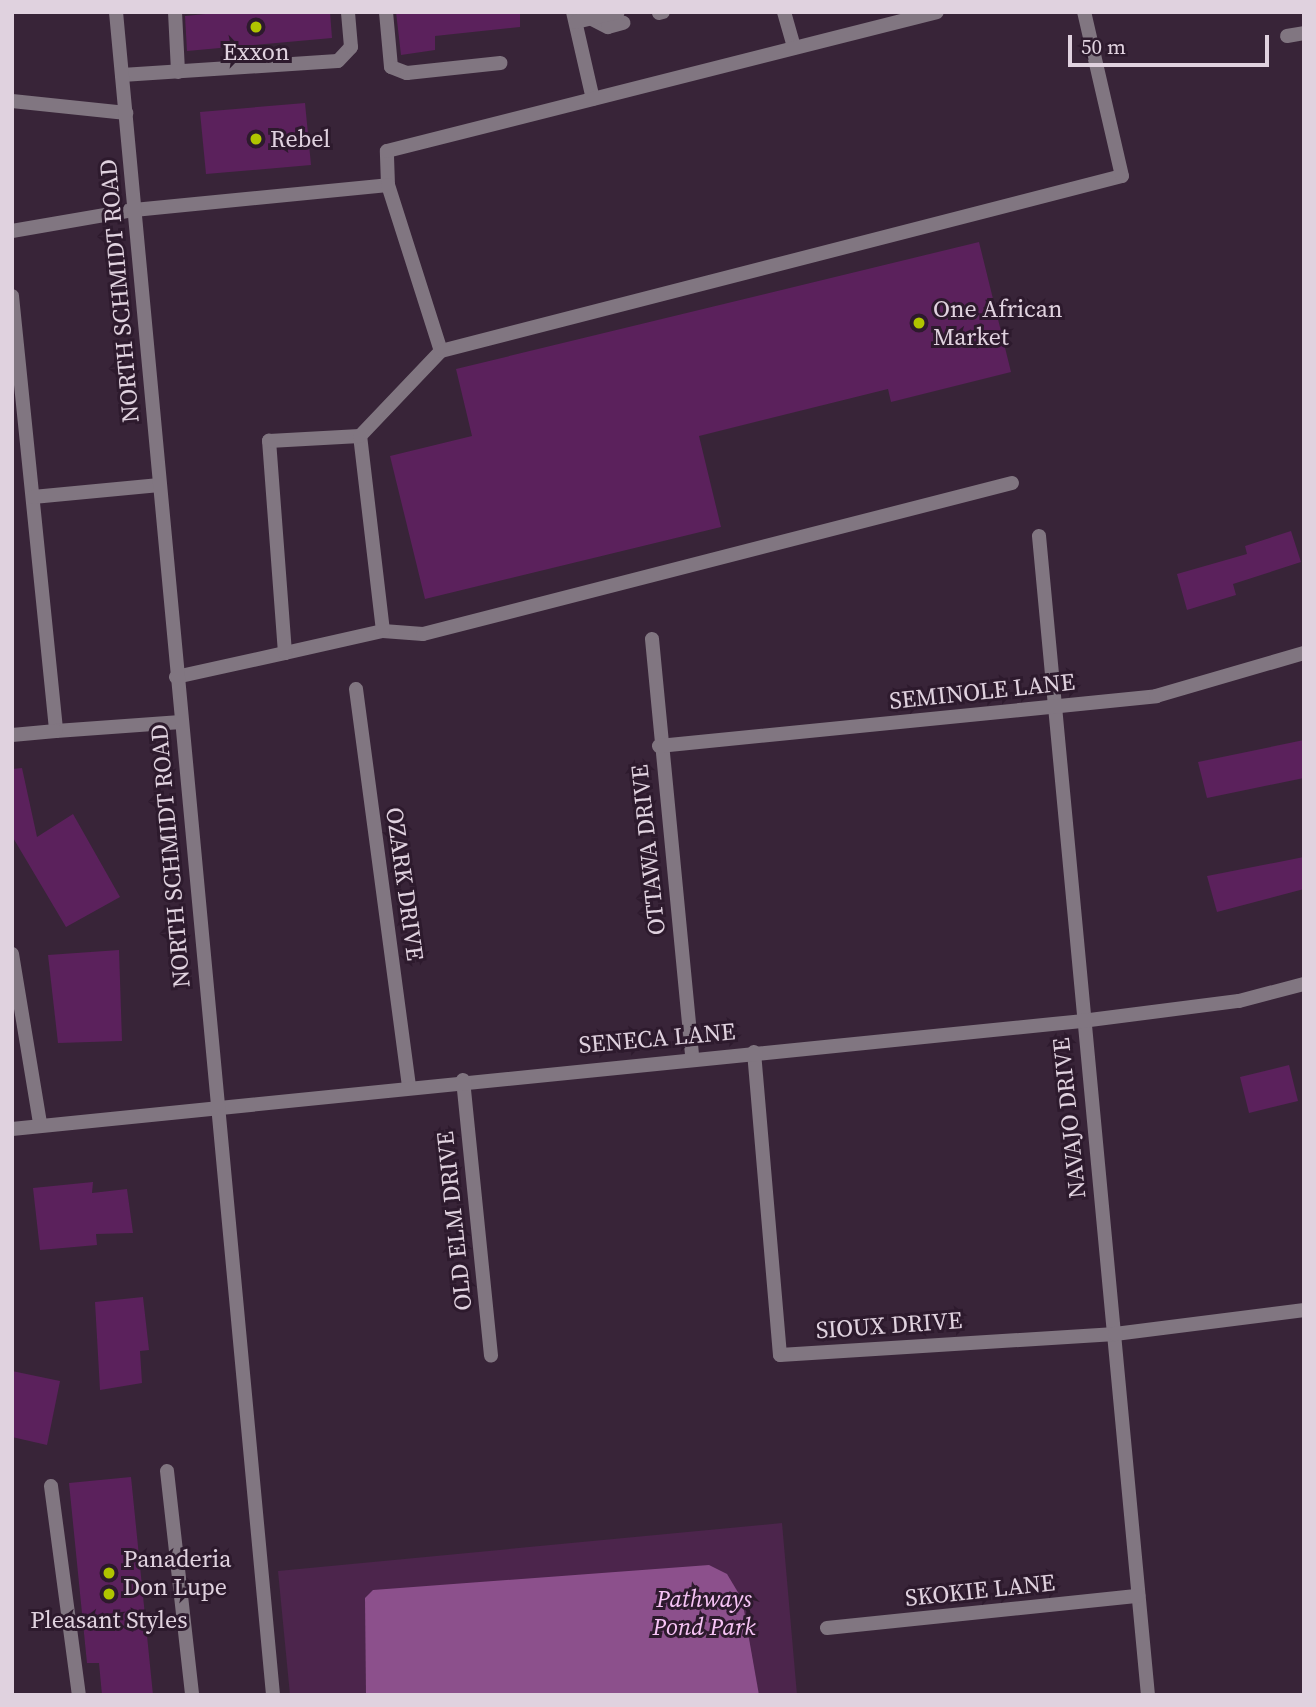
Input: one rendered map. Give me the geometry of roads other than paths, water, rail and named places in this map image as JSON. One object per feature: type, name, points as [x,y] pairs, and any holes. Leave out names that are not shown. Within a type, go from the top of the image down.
[{"type":"street","name":"NORTH SCHMIDT ROAD","points":[[117,12],[216,1107],[274,1695]]},
{"type":"street","points":[[175,12],[178,72]]},
{"type":"street","points":[[122,75],[338,61],[351,47],[348,12]]},
{"type":"street","points":[[386,12],[391,67],[407,74],[500,63]]},
{"type":"street","points":[[783,12],[794,48]]},
{"type":"street","points":[[441,351],[388,185],[387,151],[937,12]]},
{"type":"street","points":[[285,653],[269,441],[360,436],[441,351],[1122,176],[1084,12]]},
{"type":"street","points":[[593,99],[575,17],[621,17]]},
{"type":"street","points":[[1287,36],[1304,33]]},
{"type":"street","points":[[12,101],[126,113]]},
{"type":"street","points":[[12,231],[134,210],[388,185]]},
{"type":"street","points":[[12,296],[56,731]]},
{"type":"street","points":[[360,436],[383,631]]},
{"type":"street","points":[[177,677],[383,631],[423,635],[1012,483]]},
{"type":"street","points":[[33,497],[159,485]]},
{"type":"street","name":"NAVAJO DRIVE","points":[[1039,536],[1052,707],[1149,1695]]},
{"type":"street","name":"OTTAWA DRIVE","points":[[652,639],[660,746],[692,1056]]},
{"type":"street","name":"SEMINOLE LANE","points":[[660,746],[1156,696],[1304,653]]},
{"type":"street","name":"OZARK DRIVE","points":[[356,689],[409,1086]]},
{"type":"street","points":[[12,735],[181,722]]},
{"type":"street","points":[[12,954],[40,1124]]},
{"type":"street","name":"SENECA LANE","points":[[12,1129],[692,1056],[1082,1021],[1239,1001],[1304,984]]},
{"type":"street","name":"SIOUX DRIVE","points":[[754,1052],[780,1355],[1115,1334],[1304,1310]]},
{"type":"street","name":"OLD ELM DRIVE","points":[[463,1080],[491,1356]]},
{"type":"street","points":[[167,1471],[192,1695]]},
{"type":"street","points":[[51,1486],[79,1695]]},
{"type":"street","name":"SKOKIE LANE","points":[[827,1628],[1138,1596]]},
{"type":"place","name":"Exxon","points":[[256,27]]},
{"type":"place","name":"Rebel","points":[[256,139]]},
{"type":"place","name":"One African Market","points":[[919,323]]},
{"type":"place","name":"Panaderia Don Lupe","points":[[109,1573]]},
{"type":"place","name":"Pleasant Styles","points":[[109,1594]]},
{"type":"park label","name":"Pathways Pond Park","points":[[704,1613]]}]
